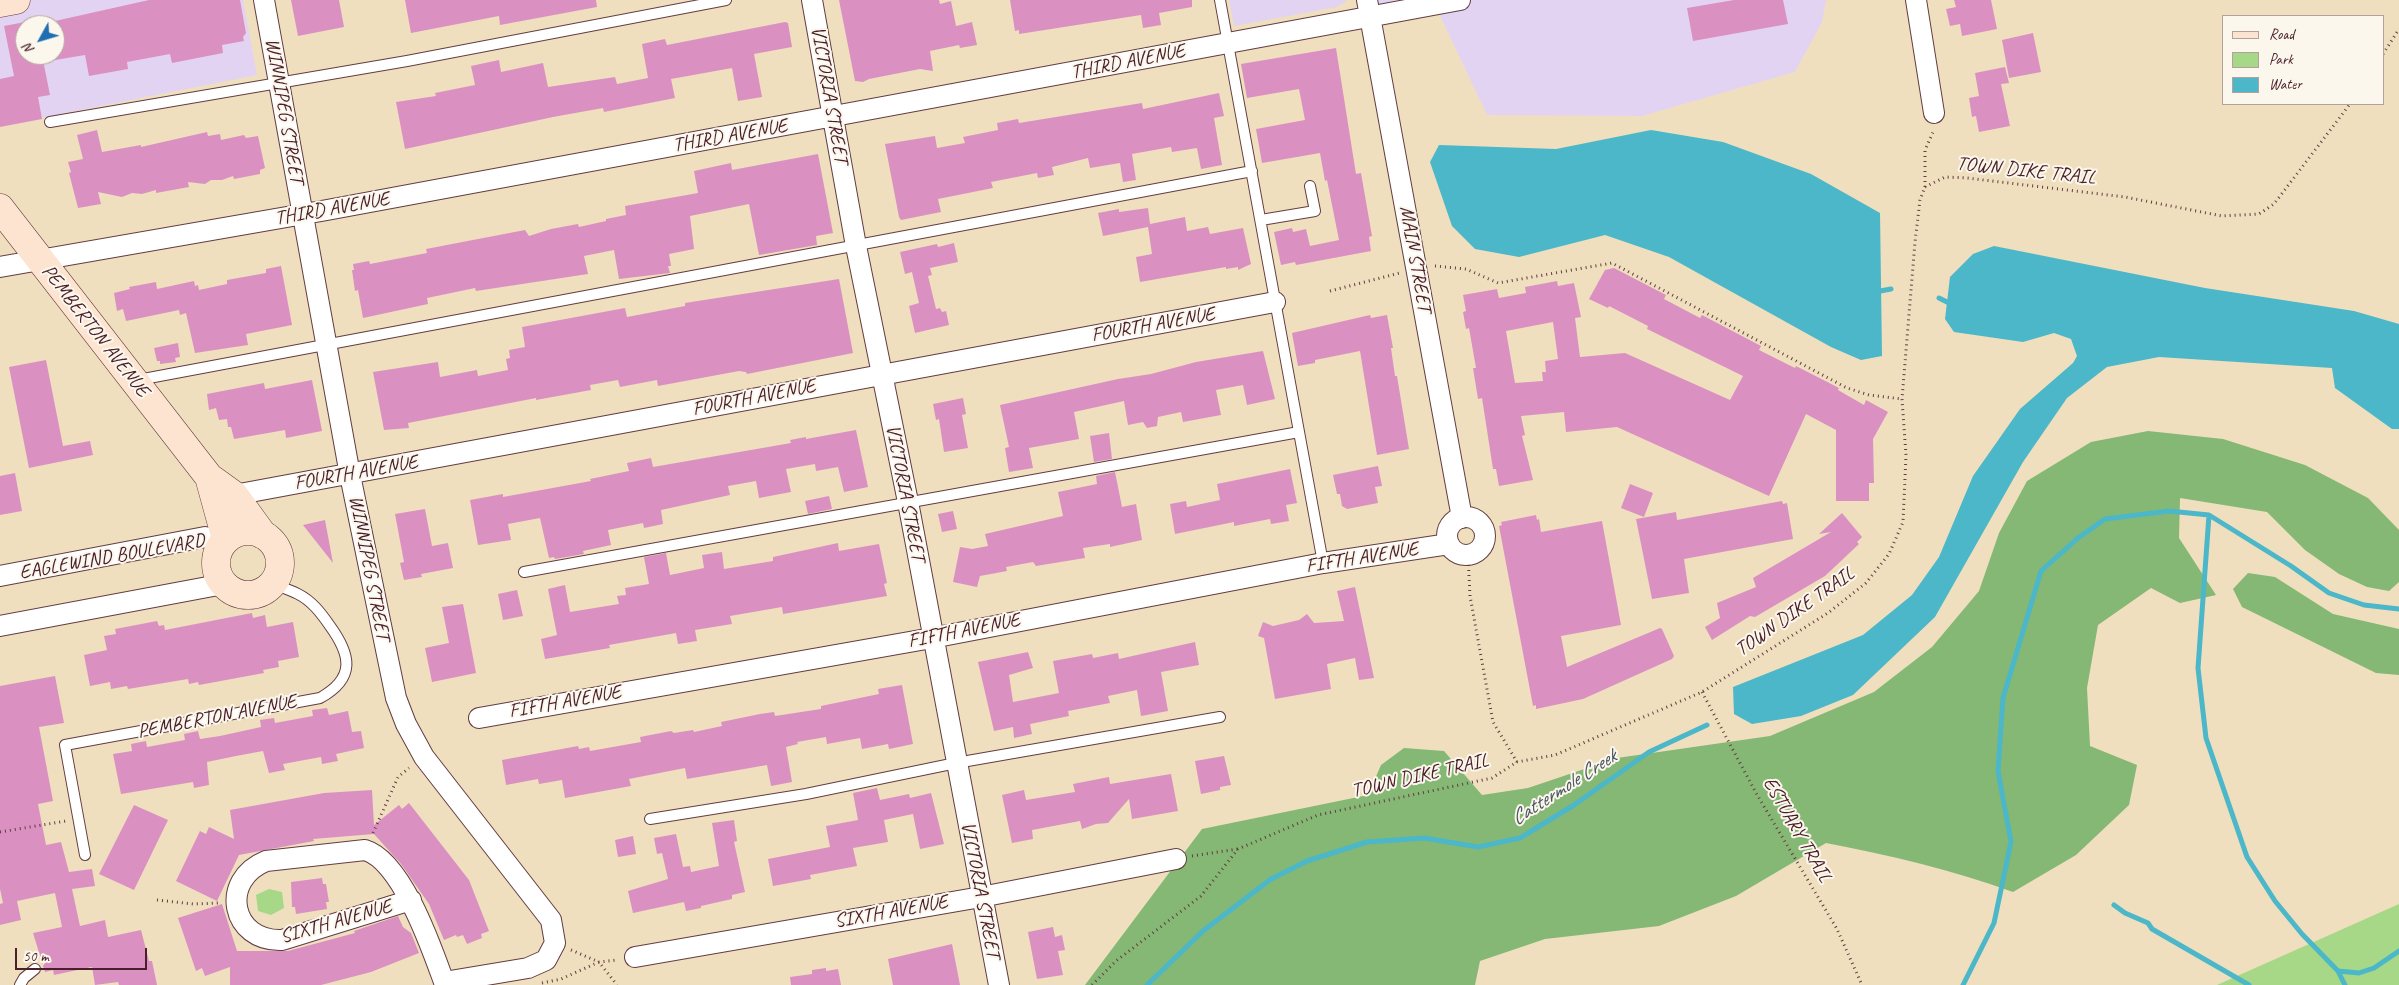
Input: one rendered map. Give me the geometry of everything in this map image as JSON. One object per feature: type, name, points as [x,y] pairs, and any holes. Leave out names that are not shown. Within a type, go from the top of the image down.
[{"type":"street","points":[[0,3],[16,0]]},
{"type":"street","name":"WINNIPEG STREET","points":[[264,0],[350,474],[396,698],[406,724],[424,757],[551,920],[555,943]]},
{"type":"street","name":"VICTORIA STREET","points":[[812,0],[856,246],[908,502],[932,638],[999,985]]},
{"type":"street","name":"THIRD AVENUE","points":[[0,267],[834,117],[1228,42],[1368,9],[1460,0]]},
{"type":"street","points":[[1916,0],[1934,113]]},
{"type":"street","name":"MAIN STREET","points":[[1368,9],[1462,518]]},
{"type":"street","name":"PEMBERTON AVENUE","points":[[0,208],[209,477],[234,495],[263,535]]},
{"type":"street","name":"FOURTH AVENUE","points":[[234,495],[1276,302]]},
{"type":"street","name":"PEMBERTON AVENUE","points":[[209,477],[225,541]]},
{"type":"street","points":[[1462,518],[1475,519],[1480,523],[1485,534],[1485,540],[1479,550],[1468,555],[1456,553],[1449,544],[1448,531],[1451,525],[1462,518]]},
{"type":"street","points":[[244,531],[263,535],[276,548],[280,557],[280,567],[273,584],[266,590],[247,596],[229,589],[222,582],[217,572],[218,552],[225,541],[244,531]]},
{"type":"street","name":"EAGLEWIND BOULEVARD","points":[[0,576],[205,537],[225,541]]},
{"type":"street","name":"FIFTH AVENUE","points":[[478,718],[932,638],[1323,563],[1449,544]]},
{"type":"street","points":[[0,626],[212,586],[222,582]]},
{"type":"street","points":[[237,902],[240,881],[254,865],[266,861],[365,850]]},
{"type":"street","name":"SIXTH AVENUE","points":[[365,850],[370,851],[382,862],[411,900],[426,930],[444,984],[528,968],[546,960],[555,943]]},
{"type":"street","name":"SIXTH AVENUE","points":[[635,957],[981,897],[1176,859]]},
{"type":"street","name":"SIXTH AVENUE","points":[[237,902],[240,918],[246,926],[256,935],[270,941],[282,940],[411,900]]},
{"type":"lane","points":[[50,122],[407,60],[726,0]]},
{"type":"lane","points":[[1220,0],[1323,563]]},
{"type":"lane","points":[[134,381],[1252,171]]},
{"type":"lane","points":[[1261,220],[1315,211],[1310,186]]},
{"type":"lane","points":[[524,572],[1299,432]]},
{"type":"lane","name":"PEMBERTON AVENUE","points":[[85,855],[64,745],[320,698],[332,691],[341,681],[346,668],[346,653],[343,643],[318,609],[298,594],[273,584]]},
{"type":"lane","points":[[650,819],[806,794],[956,762],[1220,717]]},
{"type":"lane","points":[[20,985],[24,978],[35,969]]},
{"type":"path","points":[[2384,52],[2399,29]]},
{"type":"path","name":"TOWN DIKE TRAIL","points":[[1092,985],[1116,961],[1201,896],[1238,849],[1318,815],[1492,778],[1517,762],[1555,755],[1702,692],[1828,613],[1866,583],[1889,554],[1903,522],[1906,455],[1902,399],[1915,242],[1920,200],[1925,187],[1945,177],[1966,178],[2125,197],[2222,216],[2259,214],[2274,204],[2349,105]]},
{"type":"path","points":[[1925,187],[1925,150],[1934,134],[1934,113]]},
{"type":"path","points":[[1427,267],[1466,269],[1498,283],[1612,263],[1847,388],[1869,395],[1902,399]]},
{"type":"path","points":[[1330,291],[1405,272]]},
{"type":"path","points":[[1468,555],[1470,596],[1493,722],[1517,762]]},
{"type":"path","name":"ESTUARY TRAIL","points":[[1702,692],[1756,792],[1838,929],[1862,985]]},
{"type":"path","points":[[365,850],[398,777],[424,757]]},
{"type":"path","points":[[0,832],[78,819]]},
{"type":"path","points":[[1176,859],[1238,849]]},
{"type":"path","points":[[157,900],[193,904],[237,902]]},
{"type":"path","points":[[555,943],[600,962],[617,985]]},
{"type":"path","points":[[535,985],[560,979],[600,962],[635,957]]},
{"type":"shaded area","points":[[0,0],[243,0],[257,75],[0,126]]},
{"type":"shaded area","points":[[1229,0],[1347,0],[1337,7],[1234,26]]},
{"type":"shaded area","points":[[1378,0],[1826,0],[1822,22],[1795,72],[1642,116],[1487,115],[1436,7],[1380,9]]},
{"type":"green space","points":[[2148,431],[2223,439],[2305,465],[2368,498],[2399,530],[2399,582],[2389,591],[2367,587],[2339,574],[2305,550],[2267,512],[2180,498],[2179,538],[2216,595],[2180,603],[2151,588],[2098,625],[2087,688],[2090,746],[2137,765],[2129,805],[2076,855],[2013,892],[1921,864],[1826,843],[1736,896],[1659,926],[1545,939],[1480,961],[1475,985],[1085,985],[1202,829],[1368,795],[1381,765],[1404,748],[1444,751],[1482,795],[1528,788],[1617,758],[1770,736],[1874,692],[1932,647],[1979,591],[1999,533],[2027,481],[2091,442]]},
{"type":"green space","points":[[2248,573],[2275,577],[2333,614],[2399,629],[2399,675],[2376,673],[2242,607],[2233,589]]},
{"type":"green space","points":[[269,889],[282,892],[284,908],[271,915],[258,911],[256,895]]},
{"type":"green space","points":[[2399,904],[2399,985],[2217,985]]},
{"type":"water","points":[[1651,130],[1723,142],[1811,174],[1880,213],[1882,356],[1861,360],[1831,347],[1669,257],[1605,235],[1519,257],[1475,249],[1452,226],[1430,162],[1439,145],[1556,149]]},
{"type":"water","points":[[1994,246],[2205,288],[2354,311],[2399,324],[2399,429],[2392,429],[2335,388],[2332,368],[2159,357],[2107,367],[2067,398],[2023,462],[1935,617],[1853,695],[1801,716],[1752,724],[1734,714],[1733,687],[1863,635],[1912,595],[1939,557],[1973,476],[2020,409],[2073,363],[2077,356],[2071,339],[2054,333],[2023,342],[1954,332],[1945,319],[1950,277],[1973,254]]},
{"type":"building","points":[[149,0],[240,0],[246,33],[243,37],[244,41],[222,45],[223,53],[172,63],[170,54],[127,62],[128,69],[89,76],[85,55],[65,58],[65,19]]},
{"type":"building","points":[[291,0],[339,0],[344,27],[298,36]]},
{"type":"building","points":[[405,0],[596,0],[597,7],[500,25],[499,16],[411,33]]},
{"type":"building","points":[[839,0],[939,0],[940,4],[951,1],[956,26],[972,22],[977,45],[960,48],[959,45],[930,51],[933,71],[920,69],[869,79],[863,82],[855,81]]},
{"type":"building","points":[[1010,0],[1192,0],[1192,7],[1159,13],[1161,25],[1143,28],[1141,15],[1019,34],[1019,30],[1015,31]]},
{"type":"building","points":[[1734,0],[1783,0],[1788,24],[1693,41],[1687,8]]},
{"type":"building","points":[[1954,0],[1991,0],[1997,29],[1962,36],[1960,24],[1950,26],[1946,9],[1956,7]]},
{"type":"building","points":[[785,22],[788,23],[792,47],[754,54],[762,97],[738,101],[732,68],[671,79],[675,98],[604,112],[603,108],[553,117],[405,149],[396,102],[436,96],[435,93],[475,85],[471,66],[499,60],[501,72],[543,63],[548,87],[615,77],[617,84],[648,78],[642,44],[665,39],[667,45]]},
{"type":"building","points":[[15,24],[15,65],[44,65],[50,95],[38,97],[42,119],[0,127],[0,79],[14,76],[4,26]]},
{"type":"building","points":[[2033,33],[2041,72],[2009,78],[2002,40]]},
{"type":"building","points":[[1336,48],[1356,174],[1361,173],[1372,236],[1369,237],[1371,251],[1296,265],[1295,262],[1281,265],[1274,232],[1292,228],[1293,232],[1306,229],[1310,246],[1339,240],[1320,153],[1262,163],[1256,129],[1305,120],[1299,89],[1247,98],[1241,64]]},
{"type":"building","points":[[2005,67],[2009,83],[2001,84],[2010,126],[1979,132],[1976,116],[1972,117],[1969,98],[1979,96],[1975,73]]},
{"type":"building","points":[[1219,93],[1224,116],[1214,118],[1222,165],[1201,169],[1197,148],[1172,152],[1171,147],[1132,154],[1136,180],[1123,182],[1120,163],[1090,168],[1088,158],[1052,167],[1054,175],[1038,178],[1037,173],[991,182],[993,188],[938,199],[941,212],[901,220],[899,217],[885,144],[935,136],[937,148],[965,143],[963,137],[998,130],[997,123],[1018,119],[1019,123],[1142,103],[1143,109]]},
{"type":"building","points":[[97,130],[102,152],[141,145],[141,147],[207,132],[208,136],[220,134],[221,140],[244,135],[246,138],[258,136],[265,168],[260,170],[260,174],[234,179],[233,176],[222,180],[211,180],[205,184],[188,182],[189,187],[156,193],[156,190],[142,194],[132,193],[122,197],[98,192],[101,204],[78,208],[68,162],[83,159],[77,135]]},
{"type":"building","points":[[818,154],[833,233],[816,236],[817,245],[759,255],[749,204],[690,216],[694,249],[669,254],[671,266],[668,266],[670,273],[619,279],[614,250],[584,256],[588,274],[476,291],[475,288],[427,298],[428,304],[363,318],[358,290],[355,291],[353,264],[369,261],[370,264],[427,253],[426,249],[525,230],[529,236],[551,229],[578,224],[579,227],[606,221],[606,219],[626,215],[625,206],[698,193],[694,171],[731,163],[732,170]]},
{"type":"building","points":[[1148,208],[1150,224],[1185,217],[1187,231],[1208,227],[1210,234],[1243,228],[1251,264],[1238,270],[1238,267],[1226,269],[1226,267],[1140,282],[1136,257],[1152,254],[1148,227],[1103,236],[1098,213],[1119,209],[1119,212]]},
{"type":"building","points":[[954,243],[958,262],[930,268],[932,275],[928,276],[936,309],[940,308],[942,312],[946,311],[949,325],[915,333],[909,306],[919,303],[912,272],[905,274],[900,252],[937,244],[938,247]]},
{"type":"building","points":[[281,266],[292,325],[246,334],[248,345],[195,353],[186,313],[180,315],[179,310],[126,321],[123,309],[117,311],[114,293],[130,289],[129,287],[156,282],[157,289],[194,281],[195,286],[198,285],[199,290],[227,284],[227,280],[266,273],[266,269]]},
{"type":"building","points":[[1614,268],[1666,295],[1664,299],[1700,318],[1702,315],[1761,346],[1759,350],[1839,388],[1838,390],[1864,405],[1866,400],[1888,412],[1873,439],[1874,483],[1869,483],[1869,501],[1836,501],[1836,430],[1806,414],[1769,496],[1617,427],[1566,432],[1564,412],[1521,416],[1525,435],[1522,436],[1533,480],[1499,486],[1496,469],[1493,469],[1482,398],[1478,399],[1473,368],[1476,368],[1469,328],[1466,329],[1463,312],[1466,311],[1463,295],[1497,289],[1499,298],[1526,293],[1525,287],[1557,281],[1558,286],[1574,283],[1581,317],[1575,318],[1580,357],[1625,353],[1730,400],[1743,376],[1647,329],[1648,326],[1609,306],[1608,308],[1589,299],[1605,270]],"holes":[[[1553,322],[1558,359],[1545,361],[1546,372],[1542,372],[1543,381],[1515,383],[1506,331]]]},
{"type":"building","points":[[839,279],[853,353],[747,374],[746,372],[739,371],[658,386],[657,380],[620,387],[618,380],[590,385],[591,390],[536,400],[536,398],[408,423],[409,428],[384,430],[373,372],[438,362],[440,377],[477,370],[478,376],[508,370],[506,359],[510,358],[509,350],[525,347],[522,327],[625,308],[627,317],[685,306],[685,303]]},
{"type":"building","points":[[1370,315],[1371,318],[1387,315],[1393,348],[1391,348],[1395,376],[1397,376],[1409,449],[1377,455],[1360,351],[1315,360],[1315,363],[1298,366],[1292,333]]},
{"type":"building","points":[[178,343],[180,357],[175,358],[176,362],[160,364],[160,361],[157,361],[154,348]]},
{"type":"building","points":[[1263,351],[1275,399],[1247,405],[1243,385],[1216,390],[1221,415],[1183,422],[1181,412],[1158,417],[1157,426],[1147,428],[1143,422],[1128,425],[1124,401],[1074,412],[1079,439],[1029,448],[1033,468],[1009,472],[1005,448],[1009,447],[1000,405],[1118,379],[1151,374],[1196,362]]},
{"type":"building","points":[[46,360],[63,446],[90,441],[93,455],[29,468],[9,367]]},
{"type":"building","points":[[312,380],[322,431],[286,438],[285,430],[234,439],[231,427],[228,427],[227,419],[219,420],[216,408],[209,410],[207,394],[264,383],[265,389]]},
{"type":"building","points":[[963,398],[966,414],[962,415],[968,448],[944,452],[939,419],[936,420],[933,404]]},
{"type":"building","points":[[856,430],[868,487],[844,492],[838,467],[816,471],[815,464],[786,469],[791,492],[759,498],[756,481],[728,486],[730,495],[661,510],[663,524],[644,528],[643,523],[608,530],[611,545],[583,551],[584,554],[555,559],[554,557],[549,558],[540,518],[508,524],[511,540],[478,545],[470,500],[503,494],[503,497],[591,481],[590,479],[629,471],[627,463],[651,458],[653,467],[791,443],[790,440],[806,437],[806,439]]},
{"type":"building","points":[[1109,433],[1112,459],[1094,462],[1090,436]]},
{"type":"building","points":[[1378,466],[1382,486],[1375,487],[1378,503],[1347,509],[1342,506],[1333,475]]},
{"type":"building","points":[[1290,469],[1297,503],[1286,505],[1289,521],[1271,524],[1270,519],[1234,526],[1234,522],[1175,534],[1170,504],[1186,501],[1187,507],[1220,500],[1217,484]]},
{"type":"building","points":[[1115,472],[1122,507],[1136,504],[1142,540],[1110,547],[1110,544],[1083,548],[1085,558],[1036,566],[1033,562],[1006,567],[1007,571],[980,576],[977,587],[953,582],[960,547],[972,549],[988,546],[985,534],[1063,516],[1058,492],[1097,484],[1096,476]]},
{"type":"building","points":[[15,473],[22,511],[0,515],[0,476]]},
{"type":"building","points":[[1630,484],[1653,493],[1644,517],[1621,508]]},
{"type":"building","points":[[829,496],[832,509],[808,514],[805,501]]},
{"type":"building","points":[[1782,501],[1783,504],[1787,503],[1793,539],[1684,559],[1689,593],[1652,599],[1636,519],[1676,512],[1677,520]]},
{"type":"building","points":[[425,509],[432,546],[448,543],[453,568],[421,574],[422,577],[404,580],[400,563],[404,562],[395,514]]},
{"type":"building","points":[[953,511],[957,529],[942,532],[938,514]]},
{"type":"building","points":[[1842,513],[1862,537],[1857,542],[1859,544],[1825,576],[1755,617],[1750,616],[1712,640],[1705,627],[1720,618],[1717,603],[1756,587],[1753,578],[1831,532],[1819,534]]},
{"type":"building","points":[[1536,515],[1537,520],[1539,519],[1541,532],[1602,521],[1621,625],[1561,636],[1567,667],[1660,628],[1674,656],[1672,659],[1583,699],[1536,709],[1536,705],[1533,706],[1499,526],[1502,525],[1501,522]]},
{"type":"building","points":[[325,520],[333,563],[303,525]]},
{"type":"building","points":[[838,543],[839,551],[879,544],[887,583],[884,584],[887,596],[783,614],[782,607],[730,616],[732,624],[695,630],[697,641],[678,644],[676,633],[609,645],[610,648],[545,659],[541,639],[557,635],[548,589],[565,585],[570,612],[619,604],[617,596],[626,595],[625,588],[649,584],[644,557],[666,553],[670,575],[704,568],[702,555],[722,552],[724,569],[773,561],[773,557]]},
{"type":"building","points":[[1355,587],[1374,678],[1359,680],[1355,658],[1327,664],[1331,689],[1275,699],[1264,638],[1258,636],[1263,622],[1273,626],[1299,620],[1307,614],[1314,623],[1344,621],[1337,591]]},
{"type":"building","points":[[517,590],[523,616],[503,620],[498,594]]},
{"type":"building","points":[[463,604],[476,673],[432,682],[425,648],[449,643],[442,607]]},
{"type":"building","points":[[252,613],[253,618],[265,615],[267,627],[293,622],[299,657],[278,661],[279,667],[263,670],[264,673],[199,685],[198,682],[189,684],[188,679],[128,689],[127,686],[111,689],[110,682],[90,686],[84,655],[107,650],[104,636],[116,634],[115,629],[157,621],[159,626],[164,625],[165,630]]},
{"type":"building","points":[[1195,642],[1199,665],[1161,672],[1168,711],[1141,716],[1137,690],[1108,696],[1110,703],[1068,711],[1069,716],[1030,724],[1032,734],[1014,738],[1013,727],[994,731],[978,662],[1028,652],[1033,668],[1009,675],[1013,702],[1059,693],[1053,661],[1092,654],[1093,658],[1118,653],[1119,659]]},
{"type":"building","points":[[55,676],[64,723],[39,727],[53,801],[38,804],[46,845],[61,842],[69,872],[92,869],[95,886],[72,889],[80,926],[105,920],[108,937],[141,930],[149,961],[152,961],[157,985],[119,985],[118,982],[95,985],[92,967],[54,975],[53,970],[45,972],[33,933],[62,927],[55,893],[17,901],[21,920],[0,925],[0,904],[3,903],[0,889],[0,686]]},
{"type":"building","points":[[902,685],[913,744],[889,749],[888,744],[862,749],[860,738],[827,744],[826,737],[797,742],[798,744],[786,747],[792,782],[771,786],[767,765],[687,779],[685,768],[629,779],[631,786],[565,798],[562,780],[539,784],[538,779],[506,785],[502,760],[578,746],[579,749],[589,747],[590,751],[641,742],[640,737],[671,731],[674,733],[693,730],[694,732],[722,726],[721,722],[760,714],[774,712],[775,716],[821,709],[821,706],[879,694],[878,689]]},
{"type":"building","points":[[327,708],[329,715],[348,711],[352,732],[361,731],[364,748],[336,754],[338,761],[322,764],[321,757],[283,764],[285,770],[269,773],[263,751],[236,756],[207,762],[209,785],[194,788],[193,782],[121,794],[113,754],[132,751],[131,744],[146,741],[147,747],[185,740],[184,734],[198,731],[200,739],[220,736],[261,727],[260,720],[274,718],[275,723],[313,716],[312,710]]},
{"type":"building","points":[[1224,756],[1231,785],[1220,787],[1220,790],[1201,794],[1195,761]]},
{"type":"building","points":[[1171,774],[1178,811],[1132,819],[1129,799],[1108,823],[1096,824],[1082,829],[1080,821],[1032,830],[1033,839],[1012,843],[1002,795],[1024,790],[1026,800],[1075,792],[1073,784],[1109,777],[1110,784]]},
{"type":"building","points":[[877,788],[880,800],[909,794],[910,798],[931,793],[944,844],[920,849],[913,814],[884,820],[888,842],[853,848],[857,866],[810,875],[811,879],[773,886],[768,859],[830,847],[826,826],[858,820],[853,793]]},
{"type":"building","points":[[372,790],[374,825],[399,805],[402,809],[409,803],[469,880],[489,931],[481,934],[482,938],[467,944],[463,935],[457,937],[456,935],[444,940],[429,904],[401,864],[374,834],[313,839],[314,841],[239,855],[217,901],[176,881],[200,831],[206,834],[209,827],[234,839],[230,810],[324,793]]},
{"type":"building","points":[[134,805],[168,820],[134,890],[99,874]]},
{"type":"building","points":[[734,820],[737,841],[734,842],[745,892],[732,895],[732,899],[686,911],[684,902],[633,913],[628,891],[668,879],[662,853],[657,854],[654,838],[676,834],[683,867],[690,866],[691,872],[719,866],[712,823]]},
{"type":"building","points":[[633,836],[636,854],[618,857],[615,840]]},
{"type":"building","points":[[322,878],[323,884],[326,884],[329,902],[326,902],[327,909],[296,914],[295,907],[292,907],[291,882]]},
{"type":"building","points":[[222,904],[237,951],[288,951],[355,933],[354,931],[398,916],[403,927],[411,933],[419,953],[371,972],[321,985],[230,985],[230,967],[205,976],[202,968],[196,971],[178,918]]},
{"type":"building","points":[[1053,927],[1055,937],[1062,935],[1065,950],[1058,951],[1063,975],[1037,979],[1028,932]]},
{"type":"building","points":[[952,944],[960,985],[893,985],[888,959]]},
{"type":"building","points":[[826,968],[826,971],[838,969],[841,985],[791,985],[790,977],[812,974],[812,970]]},
{"type":"waterway","points":[[1875,292],[1891,289]]},
{"type":"waterway","points":[[1939,298],[1953,305]]},
{"type":"waterway","points":[[1963,985],[1994,923],[2011,842],[1998,771],[2003,698],[2041,571],[2078,538],[2105,519],[2169,511],[2209,515],[2291,566],[2329,593],[2364,605],[2399,609]]},
{"type":"waterway","points":[[2209,515],[2198,668],[2206,738],[2247,857],[2275,901],[2302,934],[2338,971],[2345,985]]},
{"type":"waterway","name":"Cattermole Creek","points":[[1147,985],[1203,931],[1271,879],[1307,861],[1367,842],[1424,838],[1478,847],[1520,838],[1574,805],[1649,752],[1707,725]]},
{"type":"waterway","points":[[2114,905],[2125,913],[2148,923],[2152,929],[2249,985]]},
{"type":"waterway","points":[[2338,971],[2359,973],[2374,968],[2399,951]]}]
